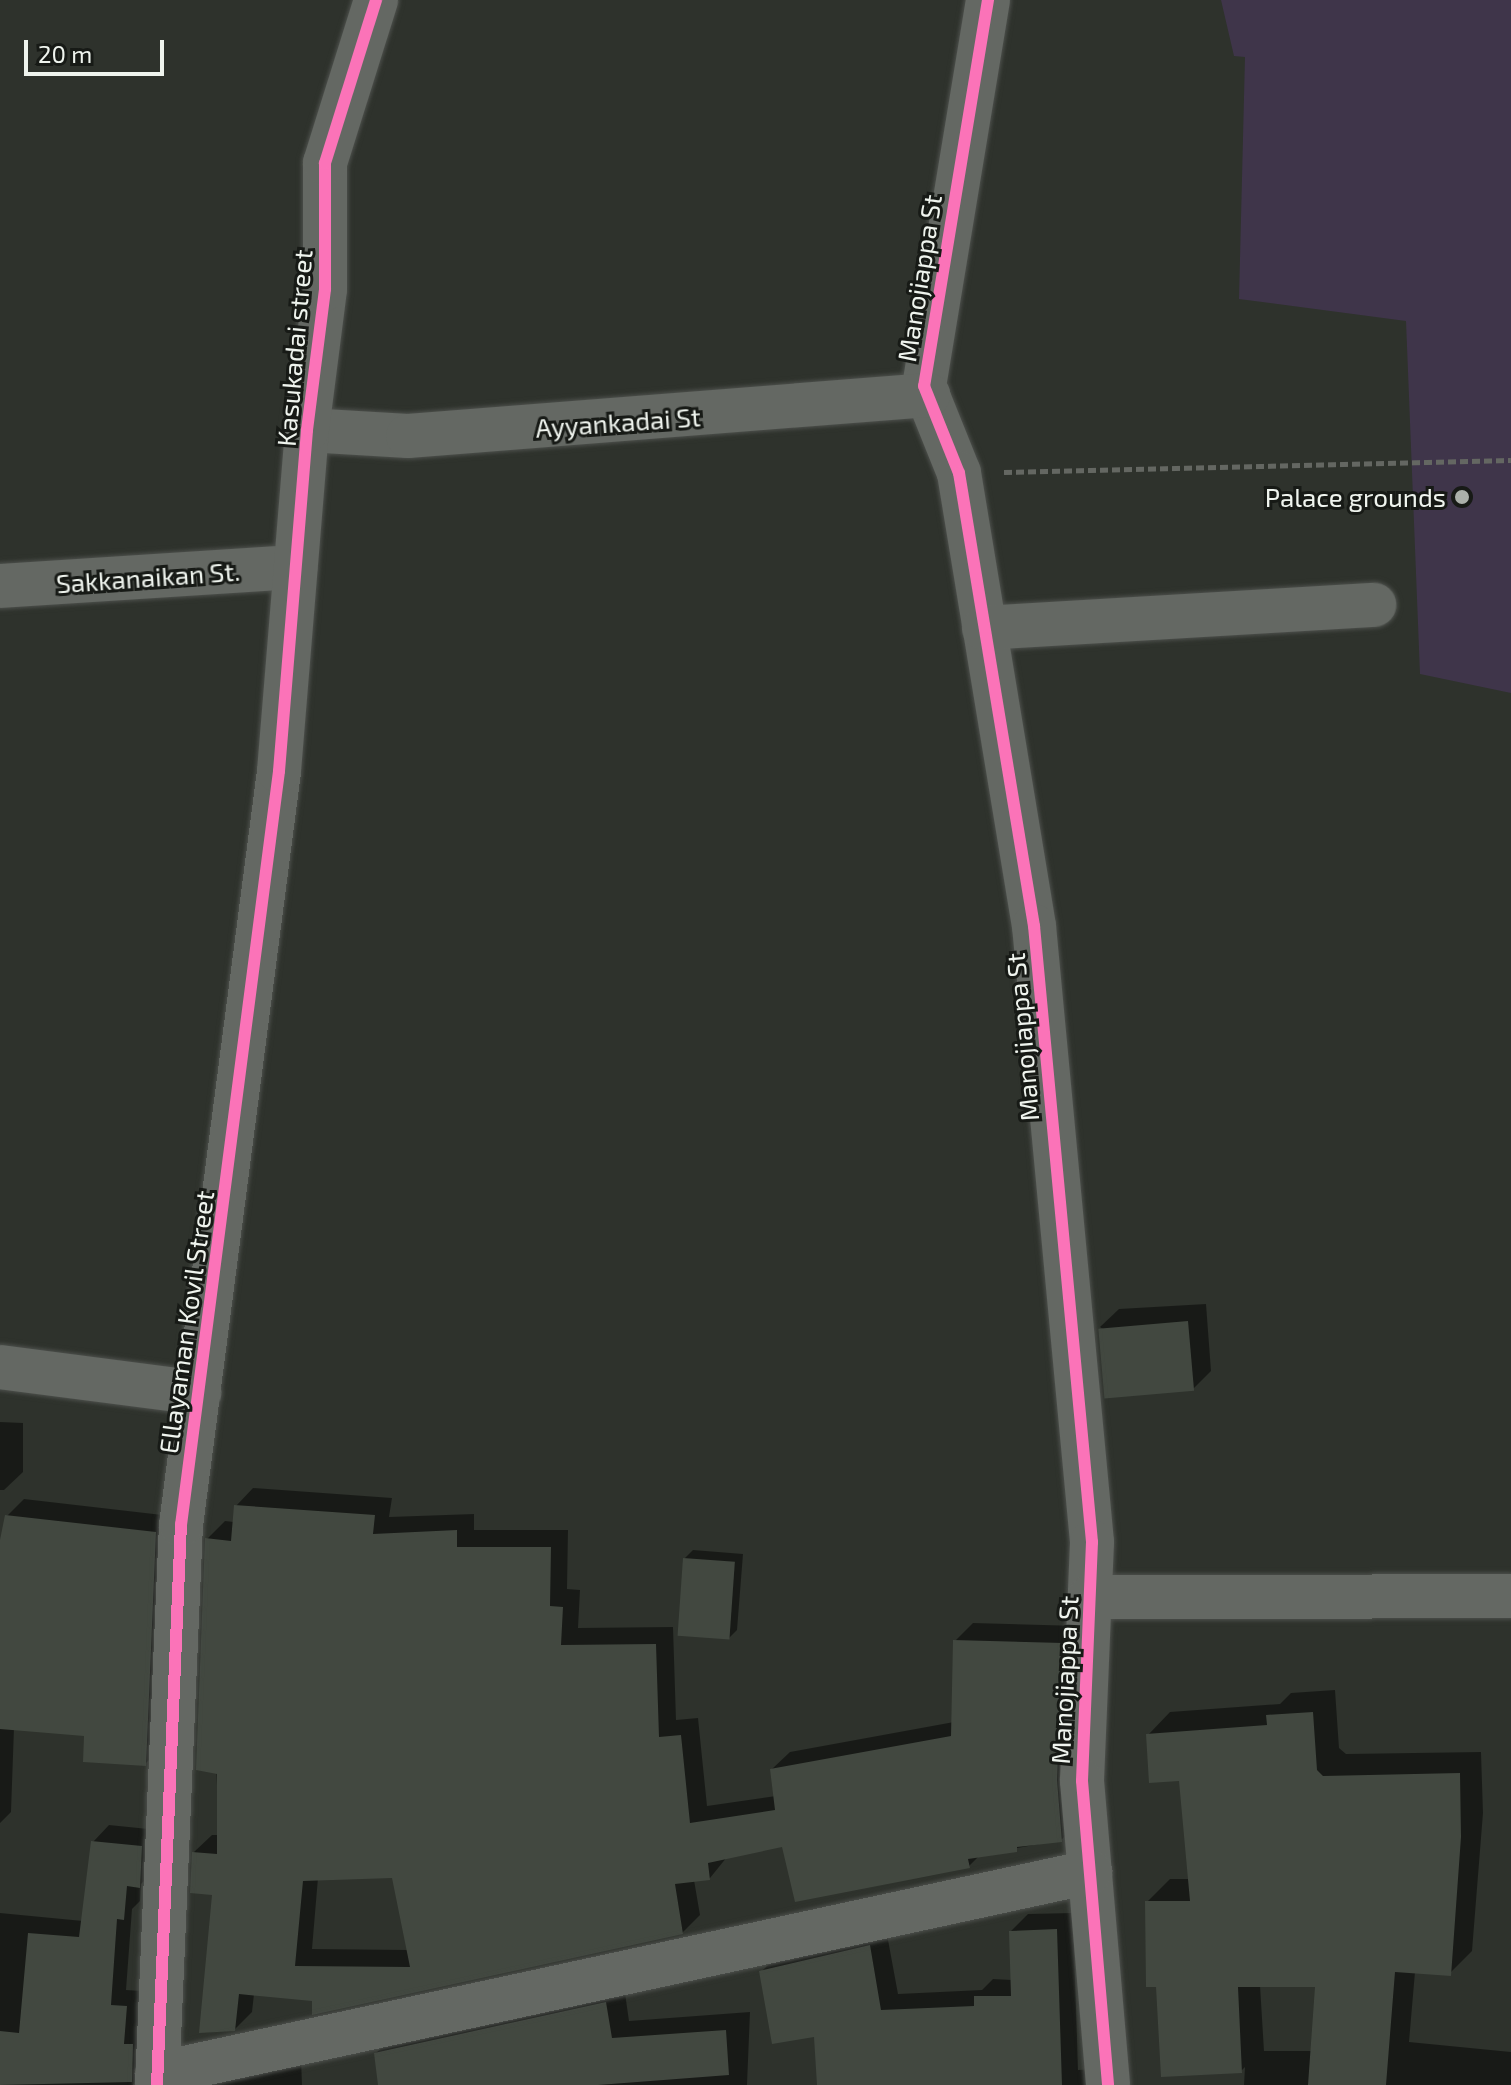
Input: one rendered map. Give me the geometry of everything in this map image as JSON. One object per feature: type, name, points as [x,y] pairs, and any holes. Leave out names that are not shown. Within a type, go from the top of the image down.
[{"type":"street","name":"Kasukadai street","points":[[295,567],[325,289],[325,163],[376,0]]},
{"type":"street","name":"Manojiappa St","points":[[988,0],[924,386],[959,473],[1034,926],[1092,1542],[1082,1781],[1108,2085]]},
{"type":"street","name":"Ayyankadai St","points":[[306,449],[408,436],[928,395]]},
{"type":"street","name":"Sakkanaikan St.","points":[[0,586],[295,567]]},
{"type":"street","name":"Ellayaman Kovil Street","points":[[157,2080],[181,1525],[279,771],[295,567]]},
{"type":"street","points":[[984,628],[1374,605]]},
{"type":"street","points":[[0,1367],[199,1393]]},
{"type":"street","points":[[1090,1597],[1511,1596]]},
{"type":"street","points":[[157,2080],[1090,1872]]},
{"type":"path","points":[[959,473],[1511,460]]},
{"type":"shaded area","name":"Palace grounds","points":[[1221,0],[1511,0],[1511,693],[1420,674],[1406,321],[1239,299],[1245,57],[1234,56]]},
{"type":"building","points":[[1188,1321],[1194,1391],[1104,1399],[1098,1329]]},
{"type":"building","points":[[234,1505],[375,1515],[373,1534],[457,1530],[457,1547],[551,1547],[550,1606],[563,1607],[561,1645],[656,1644],[659,1737],[681,1735],[690,1823],[775,1810],[770,1769],[951,1736],[953,1640],[1063,1643],[1057,1780],[1062,1842],[1017,1847],[1017,1852],[968,1859],[970,1868],[795,1902],[782,1847],[708,1863],[710,1880],[675,1884],[683,1934],[312,2015],[312,2001],[239,1994],[235,2031],[199,2033],[212,1895],[190,1893],[192,1852],[217,1854],[217,1774],[196,1770],[205,1538],[231,1541]],"holes":[[[392,1878],[410,1967],[295,1966],[303,1881]]]},
{"type":"building","points":[[5,1515],[156,1532],[146,1766],[83,1762],[84,1736],[0,1729],[0,1540]]},
{"type":"building","points":[[683,1558],[735,1562],[729,1639],[678,1636]]},
{"type":"building","points":[[1313,1712],[1317,1770],[1323,1776],[1460,1773],[1461,1837],[1451,1976],[1395,1972],[1386,2085],[1308,2085],[1315,1987],[1238,1987],[1242,2073],[1161,2077],[1156,1987],[1146,1987],[1145,1901],[1190,1901],[1179,1781],[1149,1783],[1146,1734],[1267,1725],[1266,1715]]},
{"type":"building","points":[[91,1841],[142,1846],[140,1888],[127,1886],[124,1920],[117,1919],[111,2005],[127,2006],[124,2044],[133,2044],[132,2082],[0,2085],[0,2031],[19,2033],[28,1933],[79,1937]]},
{"type":"building","points":[[1057,1929],[1062,2085],[817,2085],[814,2037],[772,2044],[759,1971],[870,1945],[881,2010],[974,2006],[974,1996],[1011,1996],[1009,1931]]},
{"type":"building","points":[[606,2002],[612,2038],[726,2030],[729,2075],[598,2085],[378,2085],[374,2053]]},
{"type":"cycle path","points":[[157,2085],[181,1525],[279,771],[307,430],[325,289],[325,163],[376,0]]},
{"type":"cycle path","points":[[988,0],[924,386],[959,473],[1034,926],[1092,1542],[1082,1781],[1108,2085]]},
{"type":"place","name":"Palace grounds","points":[[1462,497]]}]
